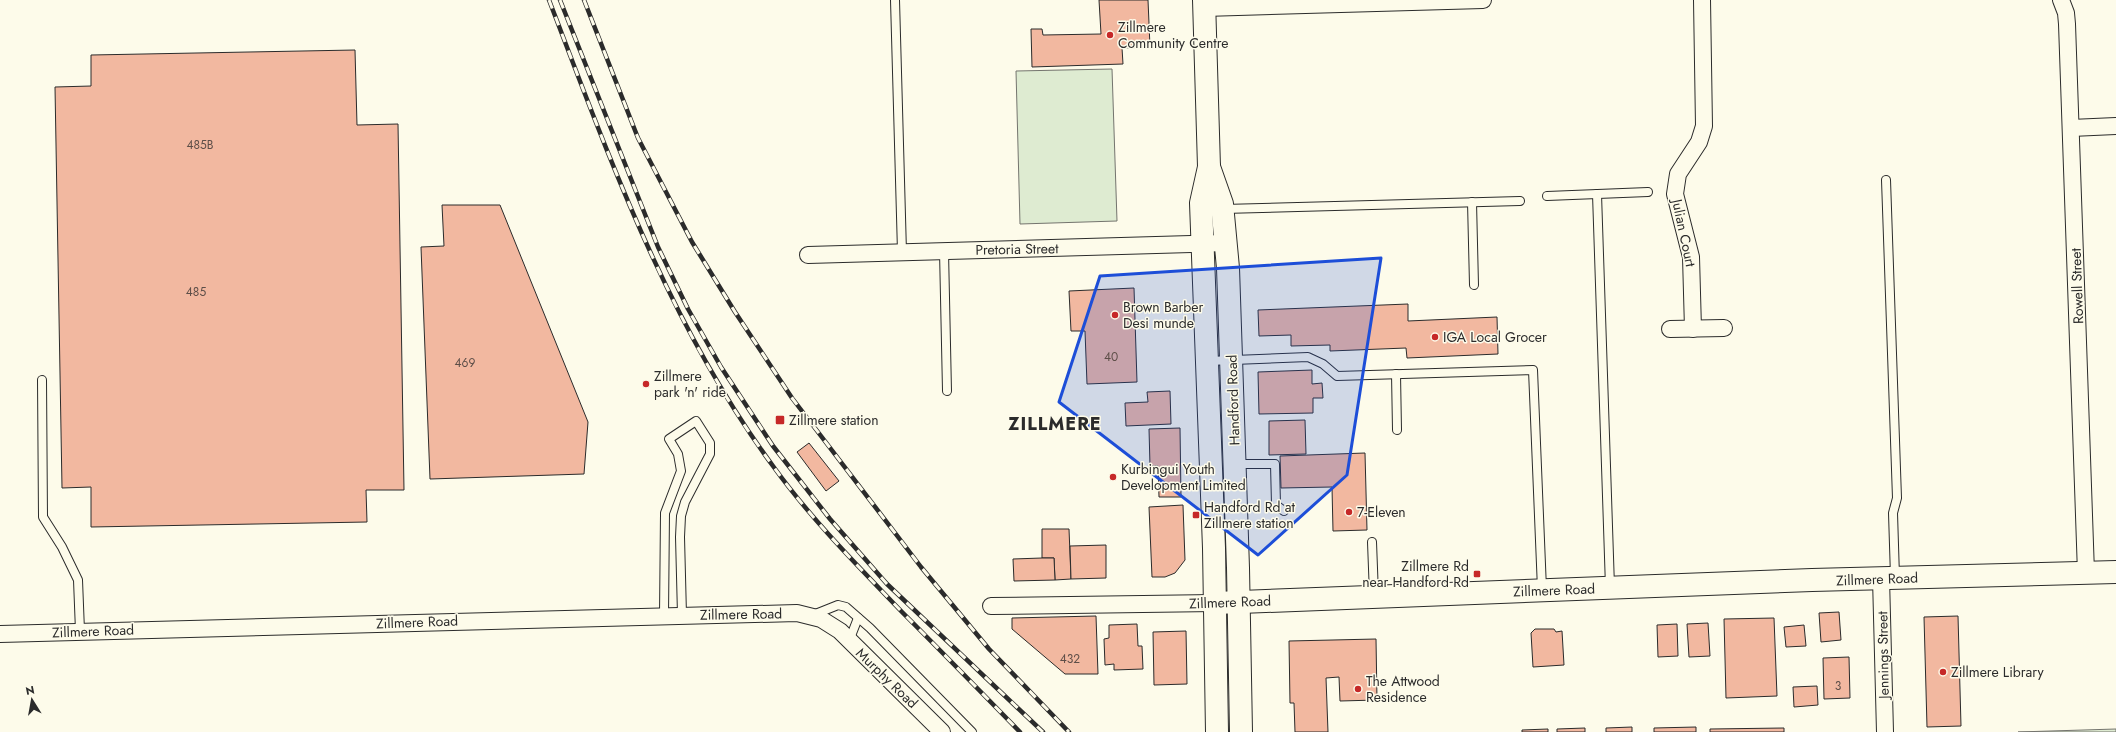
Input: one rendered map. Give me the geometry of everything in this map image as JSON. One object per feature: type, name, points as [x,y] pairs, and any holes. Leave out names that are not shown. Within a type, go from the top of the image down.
[{"type":"main road","name":"Handford Road","points":[[1204,4],[1209,167],[1201,203],[1215,603],[1217,732]]},
{"type":"main road","name":"Handford Road","points":[[1209,167],[1222,209],[1226,243],[1232,360],[1241,732]]},
{"type":"main road","name":"Zillmere Road","points":[[1215,603],[1888,578],[2116,572]]},
{"type":"street","points":[[1204,4],[1483,0]]},
{"type":"street","name":"Julian Court","points":[[1692,328],[1691,257],[1675,194],[1678,174],[1699,142],[1704,126],[1702,0]]},
{"type":"street","name":"Rowell Street","points":[[2061,0],[2067,24],[2086,573]]},
{"type":"street","points":[[2071,128],[2116,126]]},
{"type":"street","name":"Pretoria Street","points":[[808,254],[1226,243]]},
{"type":"street","points":[[1670,329],[1724,328]]},
{"type":"street","name":"Jennings Street","points":[[1885,732],[1888,578]]},
{"type":"street","name":"Zillmere Road","points":[[991,606],[1215,603]]},
{"type":"street","name":"Zillmere Road","points":[[0,634],[664,615],[797,613],[812,616],[831,625]]},
{"type":"street","name":"Murphy Road","points":[[831,625],[942,732]]},
{"type":"lane","points":[[895,0],[902,252]]},
{"type":"lane","points":[[1886,180],[1897,498],[1893,513],[1888,578]]},
{"type":"lane","points":[[1547,196],[1648,192]]},
{"type":"lane","points":[[1597,194],[1610,588]]},
{"type":"lane","points":[[1222,209],[1520,201]]},
{"type":"lane","points":[[1472,202],[1474,285]]},
{"type":"lane","points":[[944,251],[947,391]]},
{"type":"lane","points":[[1207,361],[1308,357],[1323,364],[1337,376],[1533,370],[1542,590]]},
{"type":"lane","points":[[1396,374],[1397,430]]},
{"type":"lane","points":[[42,380],[43,517],[62,547],[78,580],[80,631]]},
{"type":"lane","points":[[664,615],[665,512],[681,471],[678,454],[669,439],[696,421],[710,443],[710,454],[685,502],[681,516],[680,537],[682,615]]},
{"type":"lane","points":[[1235,464],[1275,464],[1276,505],[1284,511]]},
{"type":"lane","points":[[1372,542],[1374,597]]},
{"type":"lane","points":[[812,616],[838,604],[846,608],[870,628],[972,732]]},
{"type":"lane","points":[[849,641],[858,618]]},
{"type":"highlighted area","points":[[1381,258],[1347,475],[1258,555],[1059,402],[1100,276]]},
{"type":"green space","points":[[1112,69],[1117,221],[1020,224],[1016,71]]},
{"type":"green space","points":[[2116,729],[2116,732],[2018,732]]},
{"type":"building","name":"Zillmere Community Centre","points":[[1099,0],[1148,0],[1150,47],[1122,48],[1123,64],[1032,67],[1031,29],[1042,29],[1043,35],[1101,34]]},
{"type":"building","points":[[355,50],[357,125],[398,124],[404,490],[366,490],[367,522],[91,527],[91,487],[62,488],[55,87],[91,86],[91,55]]},
{"type":"building","points":[[442,205],[500,205],[588,422],[584,474],[430,479],[421,247],[444,246]]},
{"type":"building","points":[[1134,288],[1137,382],[1087,384],[1085,331],[1071,331],[1069,291]]},
{"type":"building","points":[[1408,304],[1408,321],[1497,317],[1498,354],[1407,358],[1406,348],[1330,351],[1330,345],[1291,346],[1291,335],[1259,336],[1258,310]]},
{"type":"building","points":[[1312,370],[1312,384],[1322,383],[1323,398],[1313,398],[1313,413],[1259,414],[1258,372]]},
{"type":"building","points":[[1170,391],[1171,424],[1126,426],[1125,403],[1148,402],[1147,392]]},
{"type":"building","points":[[1305,420],[1306,454],[1269,455],[1269,421]]},
{"type":"building","points":[[1180,428],[1181,497],[1159,497],[1158,466],[1150,466],[1149,429]]},
{"type":"building","points":[[809,443],[839,481],[826,491],[797,452]]},
{"type":"building","points":[[1365,453],[1367,530],[1333,531],[1332,487],[1281,488],[1280,456]]},
{"type":"building","points":[[1183,505],[1185,560],[1175,573],[1165,577],[1152,577],[1149,507]]},
{"type":"building","points":[[1042,529],[1069,529],[1071,579],[1055,580],[1054,558],[1042,558]]},
{"type":"building","points":[[1106,545],[1106,578],[1071,579],[1070,546]]},
{"type":"building","points":[[1054,558],[1055,580],[1014,581],[1013,559]]},
{"type":"building","points":[[1839,612],[1841,640],[1821,642],[1819,613]]},
{"type":"building","points":[[1096,616],[1098,674],[1065,674],[1012,629],[1012,618]]},
{"type":"building","name":"Zillmere Library","points":[[1958,616],[1961,726],[1927,727],[1924,617]]},
{"type":"building","points":[[1774,618],[1777,696],[1726,698],[1724,619]]},
{"type":"building","points":[[1708,623],[1710,656],[1689,657],[1687,624]]},
{"type":"building","points":[[1137,624],[1138,646],[1142,646],[1143,669],[1114,670],[1114,664],[1105,665],[1104,639],[1109,638],[1109,625]]},
{"type":"building","points":[[1677,624],[1678,656],[1658,657],[1657,625]]},
{"type":"building","points":[[1804,625],[1806,646],[1786,647],[1784,627]]},
{"type":"building","points":[[1535,629],[1554,629],[1556,632],[1562,631],[1564,665],[1533,667],[1531,633]]},
{"type":"building","points":[[1186,631],[1187,684],[1154,685],[1153,632]]},
{"type":"building","name":"The Attwood Residence","points":[[1376,639],[1377,700],[1340,701],[1339,677],[1326,678],[1328,732],[1295,732],[1294,703],[1290,703],[1289,641]]},
{"type":"building","points":[[1849,657],[1850,698],[1824,699],[1823,658]]},
{"type":"building","points":[[1817,686],[1818,705],[1794,707],[1793,687]]},
{"type":"building","points":[[1632,727],[1632,732],[1606,732],[1606,728]]},
{"type":"building","points":[[1696,727],[1696,732],[1654,732],[1654,728]]},
{"type":"building","points":[[1585,728],[1585,732],[1557,732],[1557,729]]},
{"type":"building","points":[[1784,728],[1784,732],[1710,732],[1710,729]]},
{"type":"building","points":[[1548,729],[1548,732],[1522,732],[1522,730]]},
{"type":"railway","points":[[549,0],[645,241],[703,356],[736,412],[773,466],[803,505],[851,559],[1020,732]]},
{"type":"railway","points":[[560,0],[658,247],[688,309],[721,367],[773,446],[830,519],[887,584],[1043,732]]},
{"type":"railway","points":[[584,0],[638,138],[692,242],[735,312],[792,398],[921,567],[989,649],[1069,732]]},
{"type":"place","name":"Zillmere Community Centre","points":[[1110,35]]},
{"type":"place","name":"Brown Barber Desi munde","points":[[1115,315]]},
{"type":"place","name":"IGA Local Grocer","points":[[1435,337]]},
{"type":"place","name":"Zillmere park 'n' ride","points":[[646,384]]},
{"type":"place","name":"Zillmere station","points":[[780,420]]},
{"type":"place","name":"Kurbingui Youth Development Limited","points":[[1113,477]]},
{"type":"place","name":"7-Eleven","points":[[1349,512]]},
{"type":"place","name":"Handford Rd at Zillmere station","points":[[1196,515]]},
{"type":"place","name":"Zillmere Rd near Handford Rd","points":[[1477,574]]},
{"type":"place","name":"Zillmere Library","points":[[1943,672]]},
{"type":"place","name":"The Attwood Residence","points":[[1358,689]]},
{"type":"district","name":"ZILLMERE","points":[[1055,424]]}]
